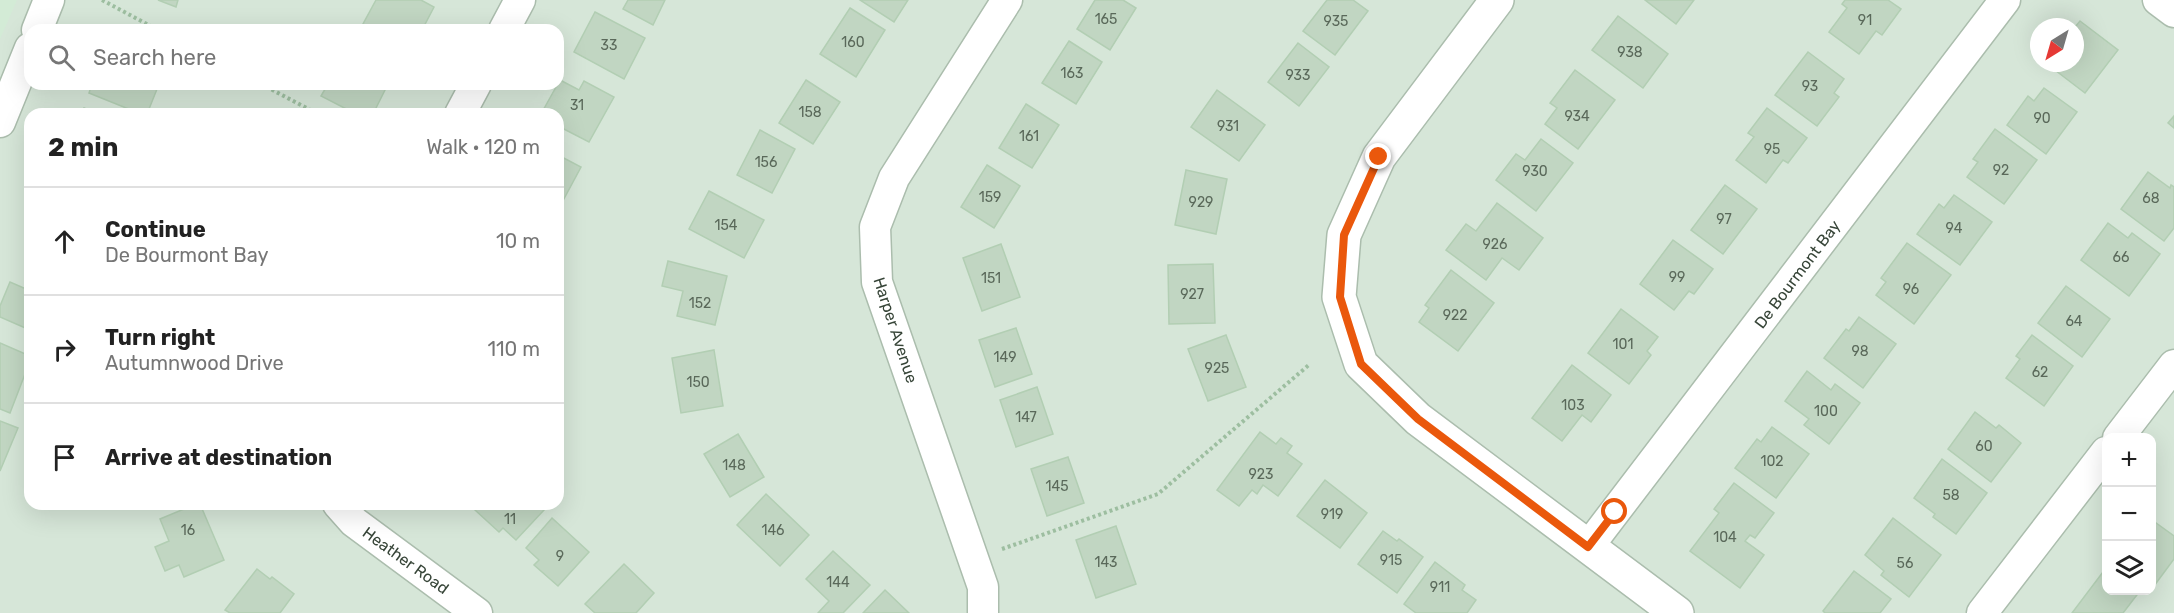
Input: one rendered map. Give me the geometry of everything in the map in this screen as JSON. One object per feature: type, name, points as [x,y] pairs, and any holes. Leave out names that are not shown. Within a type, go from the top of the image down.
[{"type":"street","points":[[39,24],[49,0]]},
{"type":"street","points":[[507,24],[520,0]]},
{"type":"street","name":"Harper Avenue","points":[[983,613],[983,587],[877,282],[875,227],[894,178],[1007,0]]},
{"type":"street","points":[[1497,0],[1379,157],[1344,235],[1340,297],[1361,364],[1418,419],[1677,613]]},
{"type":"street","name":"De Bourmont Bay","points":[[1588,547],[2005,0]]},
{"type":"street","points":[[2158,0],[2174,12]]},
{"type":"street","points":[[0,122],[24,63]]},
{"type":"street","points":[[463,108],[473,90]]},
{"type":"street","points":[[2122,433],[2174,365]]},
{"type":"street","points":[[1982,613],[2102,457]]},
{"type":"street","name":"Heather Road","points":[[343,510],[354,522],[477,613]]},
{"type":"path","points":[[102,0],[148,24]]},
{"type":"path","points":[[272,90],[307,108]]},
{"type":"path","points":[[973,559],[1158,494],[1310,364]]},
{"type":"shaded area","points":[[0,0],[2174,0],[2174,613],[0,613]]},
{"type":"shaded area","points":[[0,0],[17,0],[0,39]]},
{"type":"building","points":[[158,0],[178,0],[176,7]]},
{"type":"building","points":[[376,0],[421,0],[434,7],[425,24],[363,24]]},
{"type":"building","points":[[628,0],[665,0],[653,25],[623,9]]},
{"type":"building","points":[[860,0],[908,0],[894,22]]},
{"type":"building","points":[[1095,0],[1123,0],[1136,8],[1110,50],[1077,29]]},
{"type":"building","points":[[1327,0],[1353,0],[1368,11],[1335,55],[1303,31]]},
{"type":"building","points":[[1645,0],[1694,0],[1676,24]]},
{"type":"building","points":[[1845,0],[1888,0],[1901,9],[1882,35],[1876,31],[1859,54],[1829,32],[1847,8],[1842,4]]},
{"type":"building","points":[[850,8],[885,30],[856,77],[820,54]]},
{"type":"building","points":[[595,12],[645,38],[624,79],[574,52]]},
{"type":"building","points":[[1618,16],[1668,54],[1643,88],[1592,50]]},
{"type":"building","points":[[2084,24],[2118,50],[2085,93],[2057,72],[2084,72]]},
{"type":"building","points":[[1069,41],[1102,62],[1076,104],[1042,83]]},
{"type":"building","points":[[1298,43],[1329,67],[1299,106],[1268,82]]},
{"type":"building","points":[[1808,52],[1844,79],[1834,93],[1839,97],[1817,126],[1775,95]]},
{"type":"building","points":[[1575,70],[1615,100],[1578,149],[1545,124],[1557,108],[1550,103]]},
{"type":"building","points":[[806,80],[840,102],[813,144],[779,123]]},
{"type":"building","points":[[584,81],[614,97],[589,142],[564,129],[564,108],[544,108],[554,90],[564,90],[564,82],[579,90]]},
{"type":"building","points":[[2044,88],[2077,112],[2046,154],[2007,125],[2028,96],[2034,101]]},
{"type":"building","points":[[90,90],[157,90],[149,108],[126,108],[89,93]]},
{"type":"building","points":[[324,90],[385,90],[376,108],[344,108],[321,96]]},
{"type":"building","points":[[1217,90],[1265,125],[1239,161],[1191,127]]},
{"type":"building","points":[[1026,104],[1059,125],[1032,168],[999,148]]},
{"type":"building","points":[[1767,108],[1807,138],[1788,163],[1783,160],[1766,183],[1736,160],[1754,137],[1748,133]]},
{"type":"building","points":[[2174,116],[2174,128],[2168,123]]},
{"type":"building","points":[[1995,129],[2037,160],[2004,204],[1967,177],[1978,162],[1973,159]]},
{"type":"building","points":[[760,130],[795,149],[772,193],[737,175]]},
{"type":"building","points":[[1541,139],[1573,163],[1536,211],[1496,180],[1516,154],[1525,160]]},
{"type":"building","points":[[564,158],[581,167],[564,199]]},
{"type":"building","points":[[987,165],[1020,186],[994,228],[961,207]]},
{"type":"building","points":[[1186,170],[1227,179],[1216,234],[1175,225]]},
{"type":"building","points":[[2148,172],[2170,188],[2171,185],[2174,187],[2174,228],[2164,241],[2121,209]]},
{"type":"building","points":[[1725,185],[1757,209],[1723,254],[1691,230]]},
{"type":"building","points":[[709,191],[764,220],[744,258],[689,229]]},
{"type":"building","points":[[1954,195],[1992,222],[1960,265],[1917,234],[1939,204],[1944,208]]},
{"type":"building","points":[[1497,203],[1543,238],[1519,270],[1502,258],[1486,280],[1446,250],[1466,224],[1476,231]]},
{"type":"building","points":[[2108,223],[2128,238],[2132,233],[2160,254],[2129,296],[2081,260]]},
{"type":"building","points":[[1673,240],[1713,269],[1694,294],[1689,291],[1674,310],[1640,284]]},
{"type":"building","points":[[1907,243],[1951,275],[1914,324],[1876,295],[1886,282],[1881,278]]},
{"type":"building","points":[[1001,244],[1020,297],[982,311],[963,258]]},
{"type":"building","points":[[668,261],[727,276],[715,325],[677,316],[683,291],[662,286]]},
{"type":"building","points":[[1213,264],[1215,323],[1169,324],[1168,265]]},
{"type":"building","points":[[1451,270],[1494,303],[1458,351],[1419,322],[1429,308],[1425,305]]},
{"type":"building","points":[[10,282],[24,288],[24,327],[0,317],[0,306]]},
{"type":"building","points":[[2066,286],[2110,319],[2082,357],[2038,323]]},
{"type":"building","points":[[1621,309],[1658,337],[1647,351],[1651,355],[1629,384],[1588,353]]},
{"type":"building","points":[[1859,317],[1896,344],[1863,388],[1824,358],[1846,329],[1849,331]]},
{"type":"building","points":[[1016,328],[1032,374],[995,387],[979,340]]},
{"type":"building","points":[[1226,335],[1246,387],[1208,401],[1188,349]]},
{"type":"building","points":[[2032,335],[2073,366],[2044,406],[2006,378],[2020,359],[2016,356]]},
{"type":"building","points":[[0,343],[24,353],[24,377],[10,413],[0,409]]},
{"type":"building","points":[[714,350],[723,406],[681,413],[672,358]]},
{"type":"building","points":[[1572,365],[1611,395],[1591,422],[1582,415],[1562,441],[1532,418]]},
{"type":"building","points":[[1807,371],[1831,390],[1835,384],[1860,403],[1829,444],[1804,425],[1809,419],[1785,401]]},
{"type":"building","points":[[1037,387],[1053,434],[1016,447],[1000,400]]},
{"type":"building","points":[[1975,412],[1996,428],[1999,425],[2021,443],[1991,482],[1948,449]]},
{"type":"building","points":[[0,421],[18,428],[0,471]]},
{"type":"building","points":[[1772,427],[1809,454],[1776,498],[1735,468],[1757,439],[1761,442]]},
{"type":"building","points":[[1260,432],[1276,444],[1281,438],[1292,446],[1287,453],[1302,464],[1278,496],[1263,485],[1257,494],[1252,490],[1239,506],[1217,490]]},
{"type":"building","points":[[738,434],[764,477],[730,497],[704,454]]},
{"type":"building","points":[[1068,457],[1084,503],[1047,516],[1031,469]]},
{"type":"building","points":[[1942,459],[1987,493],[1956,534],[1933,517],[1935,514],[1914,498]]},
{"type":"building","points":[[1325,480],[1367,513],[1340,548],[1297,516]]},
{"type":"building","points":[[1734,483],[1774,513],[1755,538],[1750,535],[1745,541],[1764,555],[1740,588],[1690,551],[1719,513],[1714,509]]},
{"type":"building","points":[[766,494],[809,535],[780,566],[737,525]]},
{"type":"building","points":[[182,510],[203,510],[224,560],[184,577],[179,565],[165,571],[155,547],[169,541],[160,519]]},
{"type":"building","points":[[475,510],[544,510],[516,540],[503,528],[499,532]]},
{"type":"building","points":[[552,518],[589,552],[558,586],[534,565],[539,560],[526,548]]},
{"type":"building","points":[[1893,518],[1941,555],[1909,597],[1881,575],[1884,571],[1865,555]]},
{"type":"building","points":[[2156,523],[2174,536],[2174,559],[2156,583]]},
{"type":"building","points":[[1116,526],[1136,584],[1096,598],[1076,540]]},
{"type":"building","points":[[1383,531],[1397,541],[1399,539],[1423,557],[1397,593],[1358,564]]},
{"type":"building","points":[[833,551],[870,585],[843,613],[818,613],[829,601],[806,579]]},
{"type":"building","points":[[1435,562],[1465,585],[1462,590],[1476,600],[1467,613],[1416,613],[1404,604]]},
{"type":"building","points":[[624,564],[654,593],[636,613],[595,613],[585,604]]},
{"type":"building","points":[[257,569],[294,594],[280,613],[230,613],[225,610]]},
{"type":"building","points":[[1854,571],[1891,599],[1880,613],[1825,613],[1823,611]]},
{"type":"building","points":[[2102,573],[2102,595],[2137,595],[2123,613],[2072,613]]},
{"type":"building","points":[[885,590],[909,613],[863,613]]},
{"type":"route","points":[[1379,157],[1344,235],[1340,297],[1361,364],[1418,419],[1588,547],[1615,512]]}]
